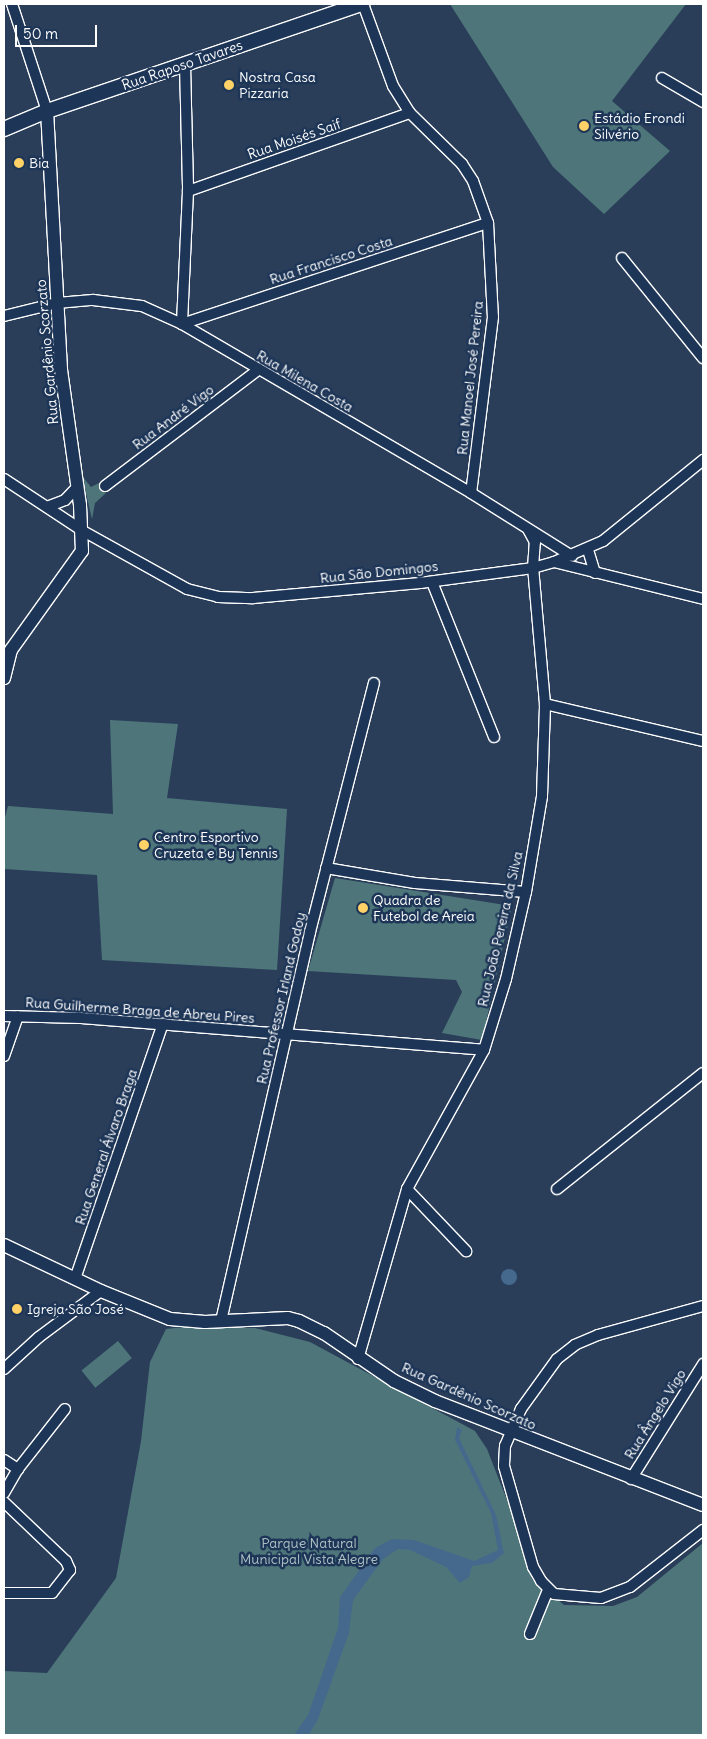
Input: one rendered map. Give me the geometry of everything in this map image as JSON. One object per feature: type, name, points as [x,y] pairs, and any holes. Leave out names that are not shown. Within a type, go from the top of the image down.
[{"type":"main road","name":"Rua Raposo Tavares","points":[[4,129],[47,111],[362,4]]},
{"type":"street","name":"Rua Gardênio Scorzato","points":[[4,678],[11,650],[75,565],[82,551],[83,531],[60,369],[47,111],[12,4]]},
{"type":"street","name":"Rua Manoel José Pereira","points":[[362,4],[393,86],[410,113],[462,164],[472,181],[488,223],[493,317],[471,492]]},
{"type":"street","points":[[182,324],[188,191],[185,64]]},
{"type":"street","points":[[662,78],[703,102]]},
{"type":"street","name":"Rua Moisés Saif","points":[[188,191],[410,113]]},
{"type":"street","name":"Rua Francisco Costa","points":[[182,324],[488,223]]},
{"type":"street","points":[[622,258],[703,358]]},
{"type":"street","name":"Rua Milena Costa","points":[[4,316],[56,303],[121,302],[142,306],[182,324],[258,370],[471,492],[529,531],[572,556]]},
{"type":"street","name":"Rua André Vigo","points":[[105,486],[258,370]]},
{"type":"street","name":"Rua São Domingos","points":[[4,479],[83,531],[187,589],[218,597],[252,598],[432,582],[533,568],[554,562],[588,550],[627,524],[703,460]]},
{"type":"street","points":[[47,507],[65,500],[77,487]]},
{"type":"street","name":"Rua João Pereira da Silva","points":[[358,1359],[407,1190],[484,1050],[506,979],[526,892],[542,796],[545,704],[533,568],[535,542],[529,531]]},
{"type":"street","points":[[588,550],[595,573]]},
{"type":"street","points":[[554,562],[703,599]]},
{"type":"street","points":[[432,582],[494,737]]},
{"type":"street","name":"Rua Professor Irland Godoy","points":[[221,1321],[286,1034],[326,868],[374,683]]},
{"type":"street","points":[[545,704],[703,741]]},
{"type":"street","points":[[326,868],[415,883],[526,892]]},
{"type":"street","name":"Rua Guilherme Braga de Abreu Pires","points":[[4,1016],[163,1024],[484,1050]]},
{"type":"street","points":[[4,1056],[18,1016]]},
{"type":"street","name":"Rua General Álvaro Braga","points":[[75,1279],[163,1024]]},
{"type":"street","points":[[556,1189],[703,1073]]},
{"type":"street","points":[[407,1190],[466,1252]]},
{"type":"street","name":"Rua Gardênio Scorzato","points":[[4,1245],[101,1291],[170,1319],[221,1321],[288,1318],[324,1333],[358,1359],[394,1381],[510,1432],[703,1505]]},
{"type":"street","points":[[4,1369],[39,1337],[101,1291]]},
{"type":"street","points":[[703,1306],[598,1336],[575,1345],[557,1360],[521,1409],[505,1446],[504,1466],[533,1567],[548,1590],[565,1596],[602,1598],[630,1587],[703,1530]]},
{"type":"street","name":"Rua Ângelo Vigo","points":[[631,1478],[703,1364]]},
{"type":"street","points":[[4,1493],[18,1469],[65,1409]]},
{"type":"street","points":[[4,1460],[18,1469]]},
{"type":"street","points":[[4,1502],[66,1561],[70,1570],[52,1593],[4,1593]]},
{"type":"street","points":[[530,1634],[548,1590]]},
{"type":"green space","name":"Estádio Erondi Silvério","points":[[450,4],[686,4],[612,101],[670,151],[604,214],[553,167]]},
{"type":"green space","points":[[82,476],[91,487],[99,483],[106,493],[95,503],[92,519]]},
{"type":"green space","name":"Centro Esportivo Cruzeta e By Tennis","points":[[110,720],[178,724],[167,798],[287,809],[277,970],[102,960],[97,875],[4,869],[4,821],[8,806],[113,814]]},
{"type":"green space","points":[[335,878],[512,906],[482,1040],[442,1033],[462,992],[456,980],[308,971]]},
{"type":"green space","name":"Parque Natural Municipal Vista Alegre","points":[[192,1326],[255,1328],[310,1342],[475,1431],[487,1449],[521,1536],[532,1579],[564,1605],[613,1606],[637,1597],[703,1543],[703,1735],[4,1735],[4,1671],[47,1673],[116,1578],[141,1441],[150,1362],[166,1329]]},
{"type":"green space","points":[[118,1341],[132,1358],[95,1388],[81,1371]]},
{"type":"water","points":[[509,1269],[517,1277],[509,1285],[501,1277]]},
{"type":"water","points":[[457,1427],[462,1430],[459,1438],[496,1515],[504,1553],[492,1563],[472,1566],[469,1577],[460,1583],[446,1567],[410,1550],[398,1549],[383,1559],[353,1600],[349,1633],[318,1719],[309,1735],[294,1735],[308,1715],[338,1628],[340,1597],[375,1548],[392,1539],[414,1540],[474,1561],[498,1550],[491,1513],[455,1440]]},
{"type":"place","name":"Nostra Casa Pizzaria","points":[[229,85]]},
{"type":"place","name":"Estádio Erondi Silvério","points":[[584,126]]},
{"type":"place","name":"Bia","points":[[19,163]]},
{"type":"place","name":"Centro Esportivo Cruzeta e By Tennis","points":[[144,845]]},
{"type":"place","name":"Quadra de Futebol de Areia","points":[[363,908]]},
{"type":"place","name":"Igreja São José","points":[[17,1309]]}]
